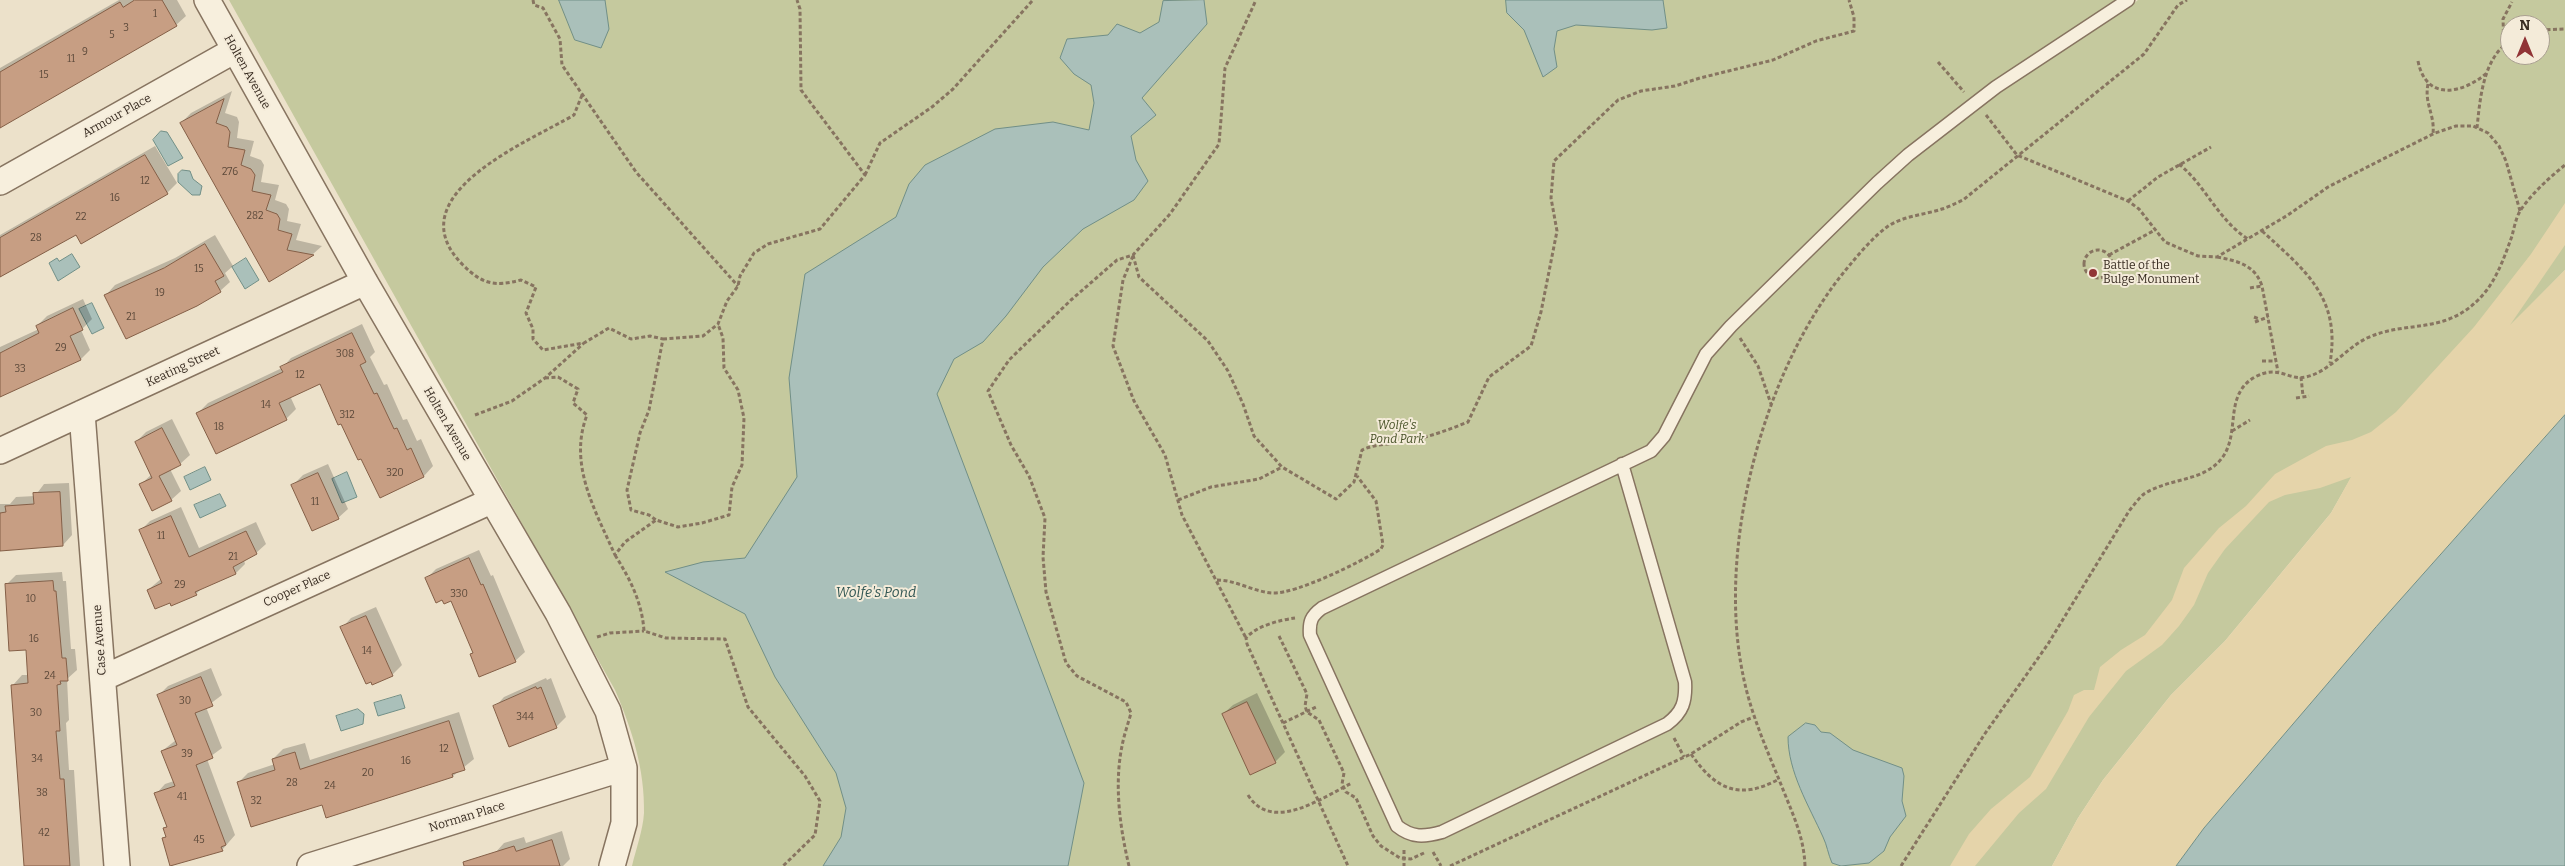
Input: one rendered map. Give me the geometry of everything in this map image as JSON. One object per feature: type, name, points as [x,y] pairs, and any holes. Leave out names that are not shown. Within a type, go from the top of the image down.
[{"type":"street","name":"Holten Avenue","points":[[207,0],[365,282],[558,613],[608,711],[624,768],[624,823],[612,866]]},
{"type":"street","name":"Armour Place","points":[[0,182],[235,50]]},
{"type":"street","name":"Keating Street","points":[[0,451],[365,282]]},
{"type":"street","name":"Case Avenue","points":[[82,413],[117,866]]},
{"type":"street","name":"Cooper Place","points":[[103,678],[491,501]]},
{"type":"street","name":"Norman Place","points":[[310,866],[624,768]]},
{"type":"lane","points":[[1622,464],[1685,682],[1683,707],[1678,716],[1667,724],[1442,832],[1430,836],[1407,834],[1397,826],[1310,635],[1309,625],[1313,614],[1322,608],[1622,464],[1651,451],[1664,436],[1706,354],[1731,326],[1877,183],[1908,155],[1975,103],[2128,0]]},
{"type":"path","points":[[533,0],[534,4],[544,8],[560,39],[562,65],[641,179],[738,286]]},
{"type":"path","points":[[797,0],[800,9],[801,90],[865,175]]},
{"type":"path","points":[[475,415],[512,401],[545,378],[584,343],[609,328],[632,340],[650,336],[663,339],[703,336],[718,324],[727,301],[738,286],[740,276],[754,253],[768,244],[820,229],[865,175],[880,143],[953,89],[1033,0]]},
{"type":"path","points":[[1256,0],[1225,68],[1219,144],[1170,214],[1133,255],[1123,280],[1113,346],[1134,400],[1165,456],[1182,515],[1246,638],[1348,866]]},
{"type":"path","points":[[1133,255],[1139,277],[1208,341],[1228,371],[1243,404],[1254,436],[1282,467],[1336,499],[1358,476],[1362,450],[1376,444],[1405,442],[1434,436],[1468,422],[1489,377],[1531,346],[1541,312],[1557,231],[1551,198],[1554,161],[1618,100],[1642,91],[1675,86],[1773,60],[1816,41],[1854,31],[1854,17],[1849,0]]},
{"type":"path","points":[[1805,866],[1804,849],[1798,822],[1754,717],[1743,674],[1735,619],[1735,574],[1744,505],[1755,452],[1771,405],[1809,323],[1828,290],[1888,226],[1912,217],[1944,209],[1963,200],[2016,155],[2144,54],[2178,5],[2187,0]]},
{"type":"path","points":[[2505,15],[2512,2]]},
{"type":"path","points":[[2550,30],[2565,29]]},
{"type":"path","points":[[2477,128],[2481,96],[2488,71],[2500,49]]},
{"type":"path","points":[[2418,61],[2421,75],[2434,88],[2462,88],[2474,83],[2488,71]]},
{"type":"path","points":[[1938,62],[1964,93]]},
{"type":"path","points":[[2428,84],[2427,102],[2434,114],[2433,134]]},
{"type":"path","points":[[582,94],[574,116],[506,152],[462,185],[447,206],[442,226],[448,246],[461,264],[482,281],[503,285],[521,280],[536,287],[526,313],[533,329],[533,340],[538,347],[543,350],[584,343]]},
{"type":"path","points":[[1975,103],[1988,116],[2016,155],[2128,201],[2139,209],[2165,242],[2181,251],[2198,256],[2217,257],[2247,265],[2258,274],[2262,286],[2278,372]]},
{"type":"path","points":[[2217,257],[2262,232],[2328,187],[2433,134],[2456,126],[2477,128],[2488,133],[2499,146],[2506,161],[2520,212]]},
{"type":"path","points":[[2128,201],[2158,176],[2211,147]]},
{"type":"path","points":[[2179,164],[2203,186],[2214,206],[2235,230],[2248,239]]},
{"type":"path","points":[[1901,866],[1984,735],[2048,644],[2129,511],[2143,495],[2157,488],[2206,471],[2218,463],[2228,446],[2232,431],[2233,409],[2240,392],[2247,382],[2263,374],[2278,372],[2301,377],[2315,374],[2367,338],[2391,330],[2415,328],[2452,319],[2479,299],[2502,267],[2520,212],[2546,180],[2565,165]]},
{"type":"path","points":[[2109,255],[2155,230]]},
{"type":"path","points":[[2262,232],[2306,274],[2328,308],[2333,342],[2330,363]]},
{"type":"path","points":[[2098,250],[2109,255],[2112,261],[2109,273],[2098,278],[2087,272],[2085,266],[2088,255],[2098,250]]},
{"type":"path","points":[[1128,866],[1122,838],[1118,795],[1122,747],[1131,713],[1126,702],[1077,676],[1066,662],[1046,592],[1043,557],[1045,518],[1028,476],[1011,445],[988,391],[1009,360],[1071,300],[1117,260],[1133,255]]},
{"type":"path","points":[[2250,288],[2262,286]]},
{"type":"path","points":[[2254,317],[2259,319],[2268,318]]},
{"type":"path","points":[[2255,322],[2259,319]]},
{"type":"path","points":[[663,339],[648,410],[640,433],[627,490],[632,510],[678,527],[702,523],[728,515],[732,486],[742,465],[744,418],[738,390],[724,368],[723,338],[718,324]]},
{"type":"path","points":[[1743,341],[1758,366],[1771,405]]},
{"type":"path","points":[[2262,361],[2276,361]]},
{"type":"path","points":[[545,378],[558,377],[578,389],[573,404],[586,415],[580,432],[580,466],[589,497],[615,555],[633,584],[643,617],[644,631]]},
{"type":"path","points":[[2301,377],[2303,396]]},
{"type":"path","points":[[2296,398],[2308,396]]},
{"type":"path","points":[[2232,431],[2250,420]]},
{"type":"path","points":[[1178,500],[1210,487],[1259,479],[1282,467]]},
{"type":"path","points":[[1217,580],[1226,580],[1272,593],[1289,591],[1381,549],[1383,545],[1376,501],[1358,476]]},
{"type":"path","points":[[615,555],[625,542],[656,520]]},
{"type":"path","points":[[1246,638],[1250,634],[1277,622],[1313,614]]},
{"type":"path","points":[[597,637],[610,632],[644,631],[666,638],[725,639],[748,707],[805,776],[820,800],[814,835],[783,866]]},
{"type":"path","points":[[1279,636],[1307,694],[1305,706],[1307,712],[1319,720],[1344,773],[1343,787],[1347,794],[1356,798],[1377,842],[1398,857],[1404,859],[1416,858],[1422,854],[1432,852],[1441,866]]},
{"type":"path","points":[[1283,723],[1316,707]]},
{"type":"path","points":[[1450,866],[1691,754],[1741,722],[1754,717]]},
{"type":"path","points":[[1672,734],[1684,757]]},
{"type":"path","points":[[1691,754],[1709,778],[1718,784],[1732,789],[1754,789],[1779,779]]},
{"type":"path","points":[[1248,795],[1259,808],[1274,812],[1297,809],[1352,783]]},
{"type":"path","points":[[1404,850],[1404,866]]},
{"type":"green space","name":"Wolfe's Pond Park","points":[[229,0],[2122,0],[2126,10],[2138,0],[2565,0],[2565,270],[2391,448],[2352,476],[2331,513],[2225,641],[2171,695],[2103,780],[2078,818],[2052,866],[632,866],[641,833],[644,797],[640,765],[627,720],[615,690]]},
{"type":"sand","points":[[2565,203],[2565,245],[2510,325],[2565,270],[2565,415],[2376,627],[2204,828],[2176,866],[2052,866],[2078,818],[2103,780],[2171,695],[2225,641],[2331,513],[2351,477],[2320,488],[2285,495],[2269,502],[2225,549],[2208,573],[2194,605],[2179,626],[2162,645],[2126,671],[2089,717],[2046,789],[2019,813],[1975,866],[1950,866],[1969,834],[1991,809],[2030,777],[2068,711],[2074,695],[2084,690],[2094,690],[2100,667],[2121,650],[2145,635],[2172,600],[2184,568],[2219,528],[2246,506],[2275,474],[2326,446],[2352,440],[2371,432],[2396,412],[2474,327],[2531,254]]},
{"type":"water","points":[[559,0],[605,0],[609,29],[601,48],[575,40]]},
{"type":"water","name":"Wolfe's Pond","points":[[1204,0],[1207,24],[1142,98],[1156,115],[1131,136],[1136,160],[1148,181],[1134,200],[1083,229],[1043,267],[1006,316],[983,342],[954,359],[937,394],[1084,783],[1068,866],[823,866],[841,837],[846,808],[836,773],[775,677],[745,614],[665,572],[703,562],[745,558],[797,477],[789,378],[805,274],[896,217],[909,184],[925,165],[995,129],[1053,122],[1089,130],[1094,103],[1091,85],[1074,74],[1060,58],[1067,39],[1108,35],[1117,24],[1140,33],[1159,22],[1163,1]]},
{"type":"water","points":[[1506,0],[1663,0],[1667,28],[1652,30],[1576,25],[1557,31],[1554,49],[1557,67],[1543,77],[1524,30],[1507,13]]},
{"type":"water","points":[[161,131],[167,132],[183,158],[168,166],[153,140]]},
{"type":"water","points":[[182,170],[190,171],[193,179],[202,186],[200,195],[192,195],[178,182],[178,174]]},
{"type":"water","points":[[72,254],[80,267],[58,281],[49,263],[57,258],[59,261]]},
{"type":"water","points":[[246,258],[259,280],[245,289],[232,267]]},
{"type":"water","points":[[92,303],[104,328],[92,334],[79,309]]},
{"type":"water","points":[[2565,415],[2565,866],[2176,866],[2204,828],[2376,627]]},
{"type":"water","points":[[205,467],[211,480],[190,490],[184,477]]},
{"type":"water","points":[[347,472],[357,497],[342,503],[332,479]]},
{"type":"water","points":[[220,494],[226,506],[200,518],[194,505]]},
{"type":"water","points":[[401,695],[405,708],[378,716],[374,703]]},
{"type":"water","points":[[358,709],[364,714],[363,724],[341,731],[336,716]]},
{"type":"water","points":[[1806,723],[1815,725],[1821,732],[1830,733],[1853,750],[1902,768],[1904,776],[1902,801],[1906,816],[1890,837],[1884,851],[1869,863],[1841,866],[1832,863],[1824,840],[1795,776],[1789,750],[1788,737]]},
{"type":"building","points":[[135,0],[162,0],[177,26],[0,128],[0,72],[120,2],[123,7]]},
{"type":"building","points":[[224,99],[216,123],[227,127],[230,132],[228,147],[245,150],[241,165],[251,169],[255,175],[252,191],[271,195],[266,210],[277,214],[280,219],[278,230],[292,234],[287,250],[314,255],[269,282],[180,123]]},
{"type":"building","points":[[145,155],[168,194],[81,244],[76,235],[0,277],[0,238]]},
{"type":"building","points":[[205,244],[224,276],[215,281],[221,292],[197,306],[126,339],[104,295],[164,268]]},
{"type":"building","points":[[73,308],[83,330],[70,336],[81,360],[0,397],[0,353],[39,333],[36,326]]},
{"type":"building","points":[[352,333],[366,362],[360,365],[374,394],[377,393],[394,429],[397,428],[407,450],[411,448],[424,477],[380,498],[361,459],[358,460],[341,424],[338,425],[320,384],[279,403],[287,420],[216,454],[196,413],[283,372],[280,367]]},
{"type":"building","points":[[162,428],[181,465],[159,476],[172,501],[152,511],[139,484],[152,478],[135,442]]},
{"type":"building","points":[[318,473],[339,519],[312,531],[291,485]]},
{"type":"building","points":[[60,492],[63,546],[0,551],[0,513],[6,512],[5,506],[34,504],[33,493]]},
{"type":"building","points":[[171,516],[189,557],[246,531],[257,554],[233,567],[236,574],[195,592],[197,595],[171,606],[170,603],[155,609],[147,590],[162,583],[139,530]]},
{"type":"building","points":[[469,558],[481,585],[483,584],[516,662],[479,677],[470,654],[473,653],[451,601],[444,604],[442,600],[436,603],[425,578]]},
{"type":"building","points":[[53,581],[54,591],[56,591],[62,658],[66,658],[68,681],[60,681],[61,684],[57,685],[60,731],[56,731],[60,779],[64,779],[70,866],[24,866],[11,685],[28,683],[26,650],[9,651],[5,584]]},
{"type":"building","points":[[366,616],[393,676],[372,685],[371,682],[366,684],[340,627]]},
{"type":"building","points":[[201,677],[213,706],[195,713],[213,758],[196,765],[226,845],[221,847],[223,851],[170,866],[162,838],[166,837],[163,828],[167,827],[154,793],[175,786],[161,751],[177,745],[157,695]]},
{"type":"building","points":[[536,687],[537,689],[541,687],[557,728],[509,747],[493,706]]},
{"type":"building","points":[[1247,702],[1276,763],[1250,775],[1222,714]]},
{"type":"building","points":[[449,721],[465,770],[452,774],[453,777],[326,818],[322,805],[251,827],[237,782],[275,770],[272,759],[295,752],[300,769]]},
{"type":"building","points":[[552,840],[560,866],[464,866],[463,862],[514,846],[516,851]]},
{"type":"place","name":"Battle of the Bulge Monument","points":[[2093,273]]}]
